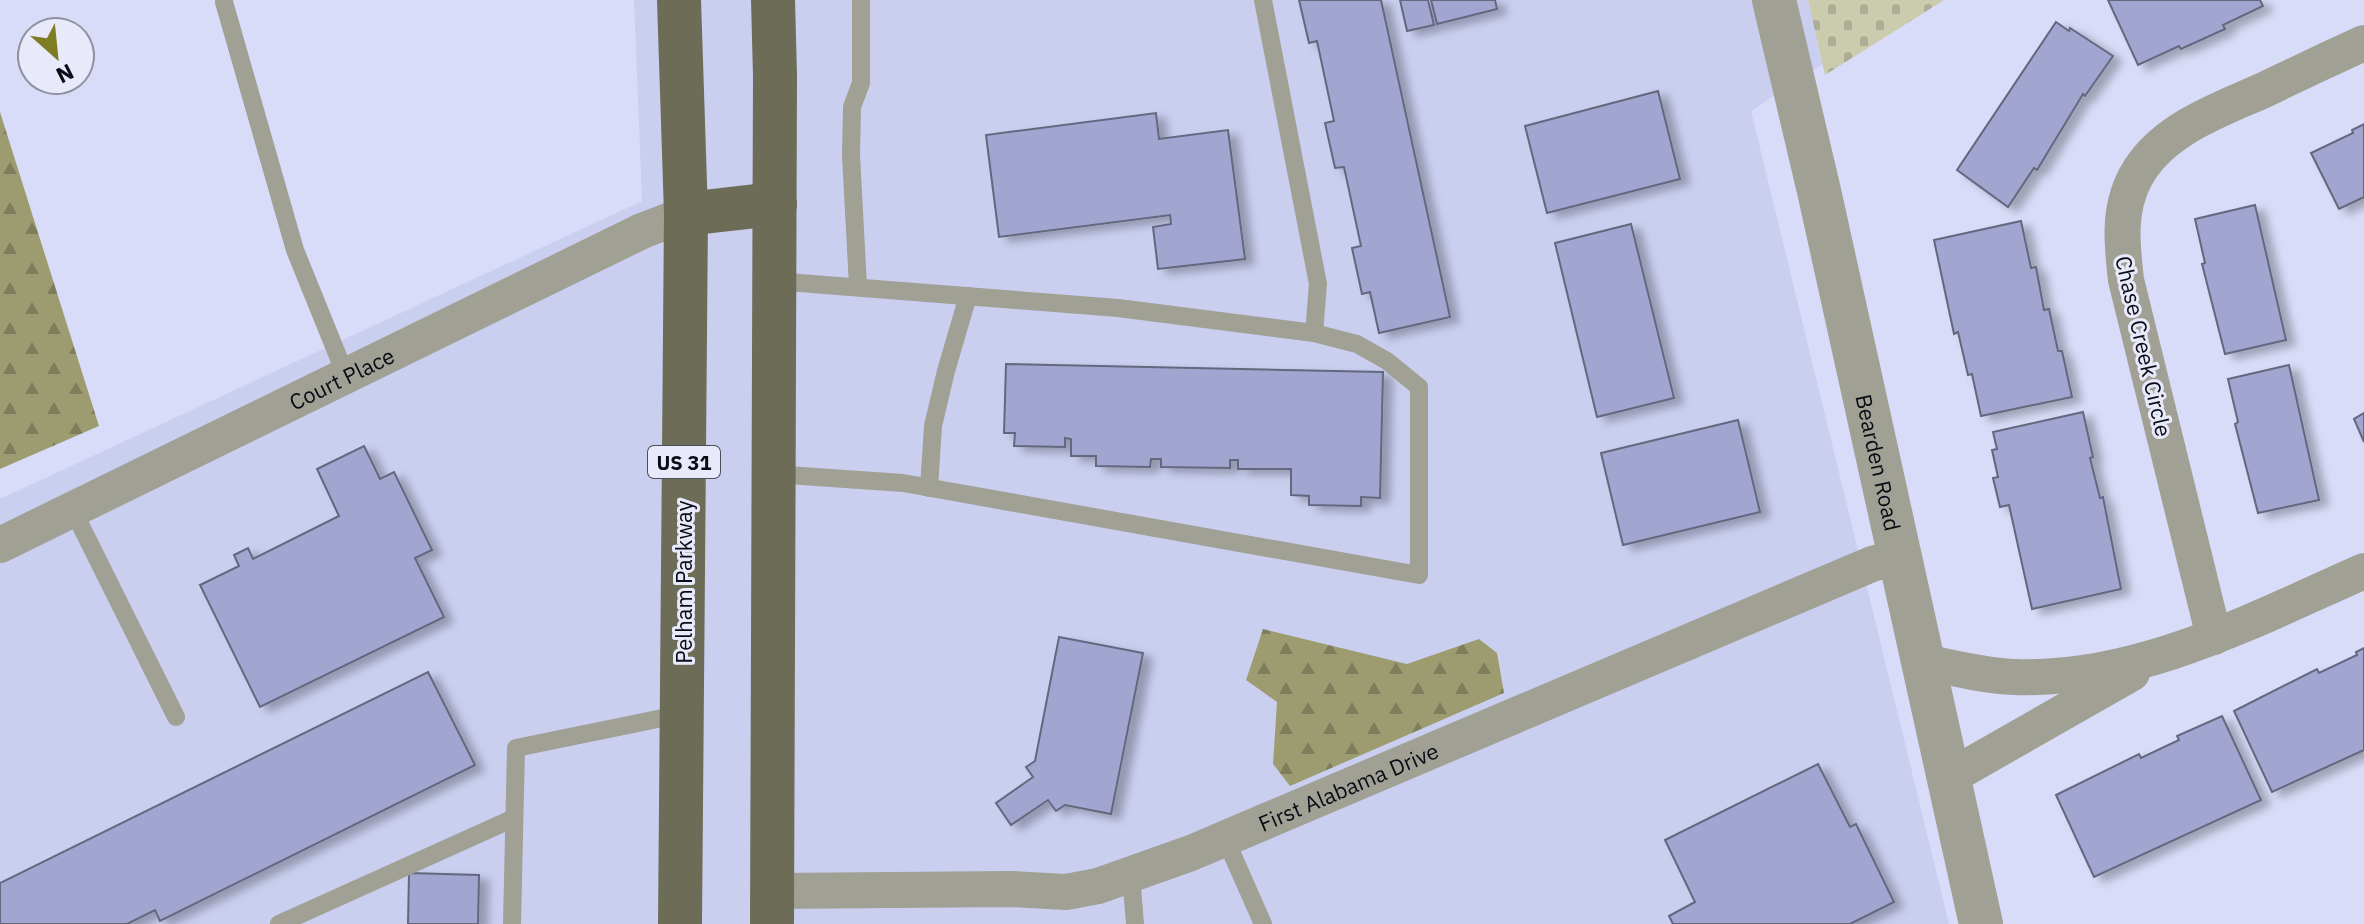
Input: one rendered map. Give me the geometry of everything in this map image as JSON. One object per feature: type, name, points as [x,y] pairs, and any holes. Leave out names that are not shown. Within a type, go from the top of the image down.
[{"type":"main road","name":"Pelham Parkway","points":[[679,0],[686,214],[680,924]]},
{"type":"main road","points":[[772,908],[773,0]]},
{"type":"main road","points":[[686,214],[775,204]]},
{"type":"street","name":"Bearden Road","points":[[1774,0],[1981,924]]},
{"type":"street","name":"Chase Creek Circle","points":[[2214,637],[2126,280],[2121,242],[2124,209],[2134,179],[2150,154],[2174,134],[2364,43]]},
{"type":"street","name":"Court Place","points":[[0,545],[642,231],[686,214]]},
{"type":"street","name":"First Alabama Drive","points":[[772,908],[1012,889],[1066,892],[1098,886],[1225,838],[1857,570],[1900,556]]},
{"type":"street","points":[[1924,662],[1999,676],[2049,677],[2162,656],[2214,637],[2364,571]]},
{"type":"street","points":[[1948,778],[2162,656]]},
{"type":"lane","points":[[858,286],[851,155],[852,107],[861,83],[861,0]]},
{"type":"lane","points":[[1263,0],[1318,284],[1314,333]]},
{"type":"lane","points":[[224,2],[295,250],[346,376]]},
{"type":"lane","points":[[773,474],[903,483],[1419,575],[1419,387],[1387,361],[1357,344],[1314,333],[1118,308],[774,281]]},
{"type":"lane","points":[[929,488],[933,426],[968,296]]},
{"type":"lane","points":[[73,510],[176,717]]},
{"type":"lane","points":[[512,924],[516,748],[682,714]]},
{"type":"lane","points":[[279,924],[514,818]]},
{"type":"lane","points":[[1225,838],[1263,924]]},
{"type":"lane","points":[[1131,875],[1135,924]]},
{"type":"shaded area","points":[[634,0],[1808,0],[1823,64],[1751,111],[1949,924],[0,924],[0,499],[642,201]]},
{"type":"green space","points":[[1808,0],[1944,0],[1825,75]]},
{"type":"green space","points":[[0,112],[99,426],[0,469]]},
{"type":"green space","points":[[1263,629],[1407,664],[1479,639],[1497,653],[1504,693],[1290,786],[1273,764],[1277,702],[1246,680]]},
{"type":"building","points":[[1299,0],[1381,0],[1450,317],[1379,333],[1370,292],[1362,294],[1352,248],[1361,246],[1344,167],[1335,168],[1325,123],[1334,121],[1317,41],[1309,43]]},
{"type":"building","points":[[1400,0],[1428,0],[1434,25],[1407,31]]},
{"type":"building","points":[[1431,0],[1495,0],[1497,9],[1437,24]]},
{"type":"building","points":[[2108,0],[2260,0],[2263,6],[2223,25],[2225,29],[2138,65]]},
{"type":"building","points":[[2056,22],[2113,56],[2085,96],[2083,94],[2037,170],[2034,168],[2008,207],[1957,170]]},
{"type":"building","points":[[1658,91],[1680,179],[1547,213],[1525,126]]},
{"type":"building","points":[[1156,113],[1159,139],[1228,130],[1245,259],[1158,269],[1153,227],[1171,224],[1170,215],[999,237],[986,135]]},
{"type":"building","points":[[2364,124],[2364,197],[2339,209],[2311,153],[2353,133],[2352,130]]},
{"type":"building","points":[[2255,205],[2286,340],[2225,354],[2202,264],[2205,263],[2195,219]]},
{"type":"building","points":[[2021,221],[2031,268],[2036,267],[2044,310],[2049,309],[2072,397],[1981,416],[1972,374],[1968,375],[1958,332],[1954,334],[1934,240]]},
{"type":"building","points":[[1631,224],[1674,398],[1597,417],[1555,243]]},
{"type":"building","points":[[1006,364],[1383,372],[1380,498],[1361,497],[1361,506],[1309,505],[1309,496],[1291,495],[1291,469],[1238,469],[1238,460],[1230,460],[1230,468],[1161,467],[1161,459],[1151,459],[1150,467],[1096,466],[1096,456],[1071,456],[1071,439],[1065,438],[1065,447],[1014,446],[1015,433],[1004,433]]},
{"type":"building","points":[[2289,365],[2319,500],[2258,513],[2235,424],[2238,422],[2228,379]]},
{"type":"building","points":[[2083,412],[2093,457],[2090,458],[2100,498],[2103,497],[2121,589],[2032,609],[2009,505],[2000,507],[1993,478],[1998,477],[1992,450],[1997,449],[1993,432]]},
{"type":"building","points":[[2364,413],[2364,442],[2354,419]]},
{"type":"building","points":[[1738,420],[1760,512],[1623,545],[1601,453]]},
{"type":"building","points":[[364,446],[380,479],[394,472],[432,550],[415,558],[444,617],[260,707],[200,585],[239,566],[234,555],[248,548],[253,559],[339,516],[317,469]]},
{"type":"building","points":[[1059,637],[1143,653],[1111,814],[1065,805],[1056,811],[1048,800],[1011,825],[996,803],[1033,777],[1026,767],[1035,761]]},
{"type":"building","points":[[2364,648],[2364,750],[2272,792],[2234,711],[2317,669],[2319,673],[2357,655],[2356,652]]},
{"type":"building","points":[[428,672],[475,765],[160,921],[155,910],[127,924],[0,924],[0,883]]},
{"type":"building","points":[[2222,716],[2261,800],[2094,877],[2056,795],[2139,754],[2141,758],[2179,740],[2177,736]]},
{"type":"building","points":[[1818,764],[1850,827],[1856,824],[1894,902],[1850,924],[1673,924],[1669,916],[1695,902],[1665,840]]},
{"type":"building","points":[[409,873],[479,875],[478,924],[408,924]]}]
